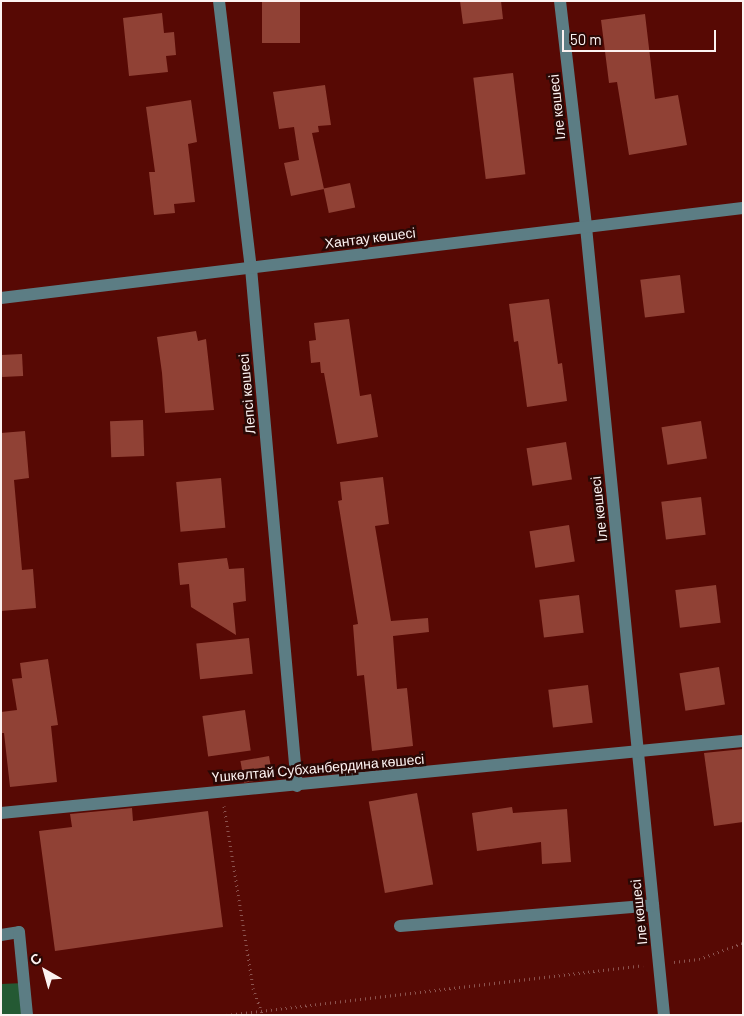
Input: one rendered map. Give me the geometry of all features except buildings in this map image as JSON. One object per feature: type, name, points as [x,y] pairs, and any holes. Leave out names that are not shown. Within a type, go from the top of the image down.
[{"type":"street","name":"Лепсі көшесі","points":[[219,1],[251,268],[297,786]]},
{"type":"street","name":"Іле көшесі","points":[[560,1],[586,227],[664,1015]]},
{"type":"street","name":"Хантау көшесі","points":[[1,298],[743,208]]},
{"type":"street","name":"Үшкөлтай Субханбердина көшесі","points":[[1,813],[297,786],[743,741]]},
{"type":"street","points":[[400,926],[653,905]]},
{"type":"street","points":[[1,935],[20,932],[27,1015]]},
{"type":"path","points":[[222,793],[253,988],[264,1015]]},
{"type":"path","points":[[226,1015],[699,959],[743,943]]},
{"type":"green space","points":[[24,983],[27,1015],[1,1015],[1,984]]}]
